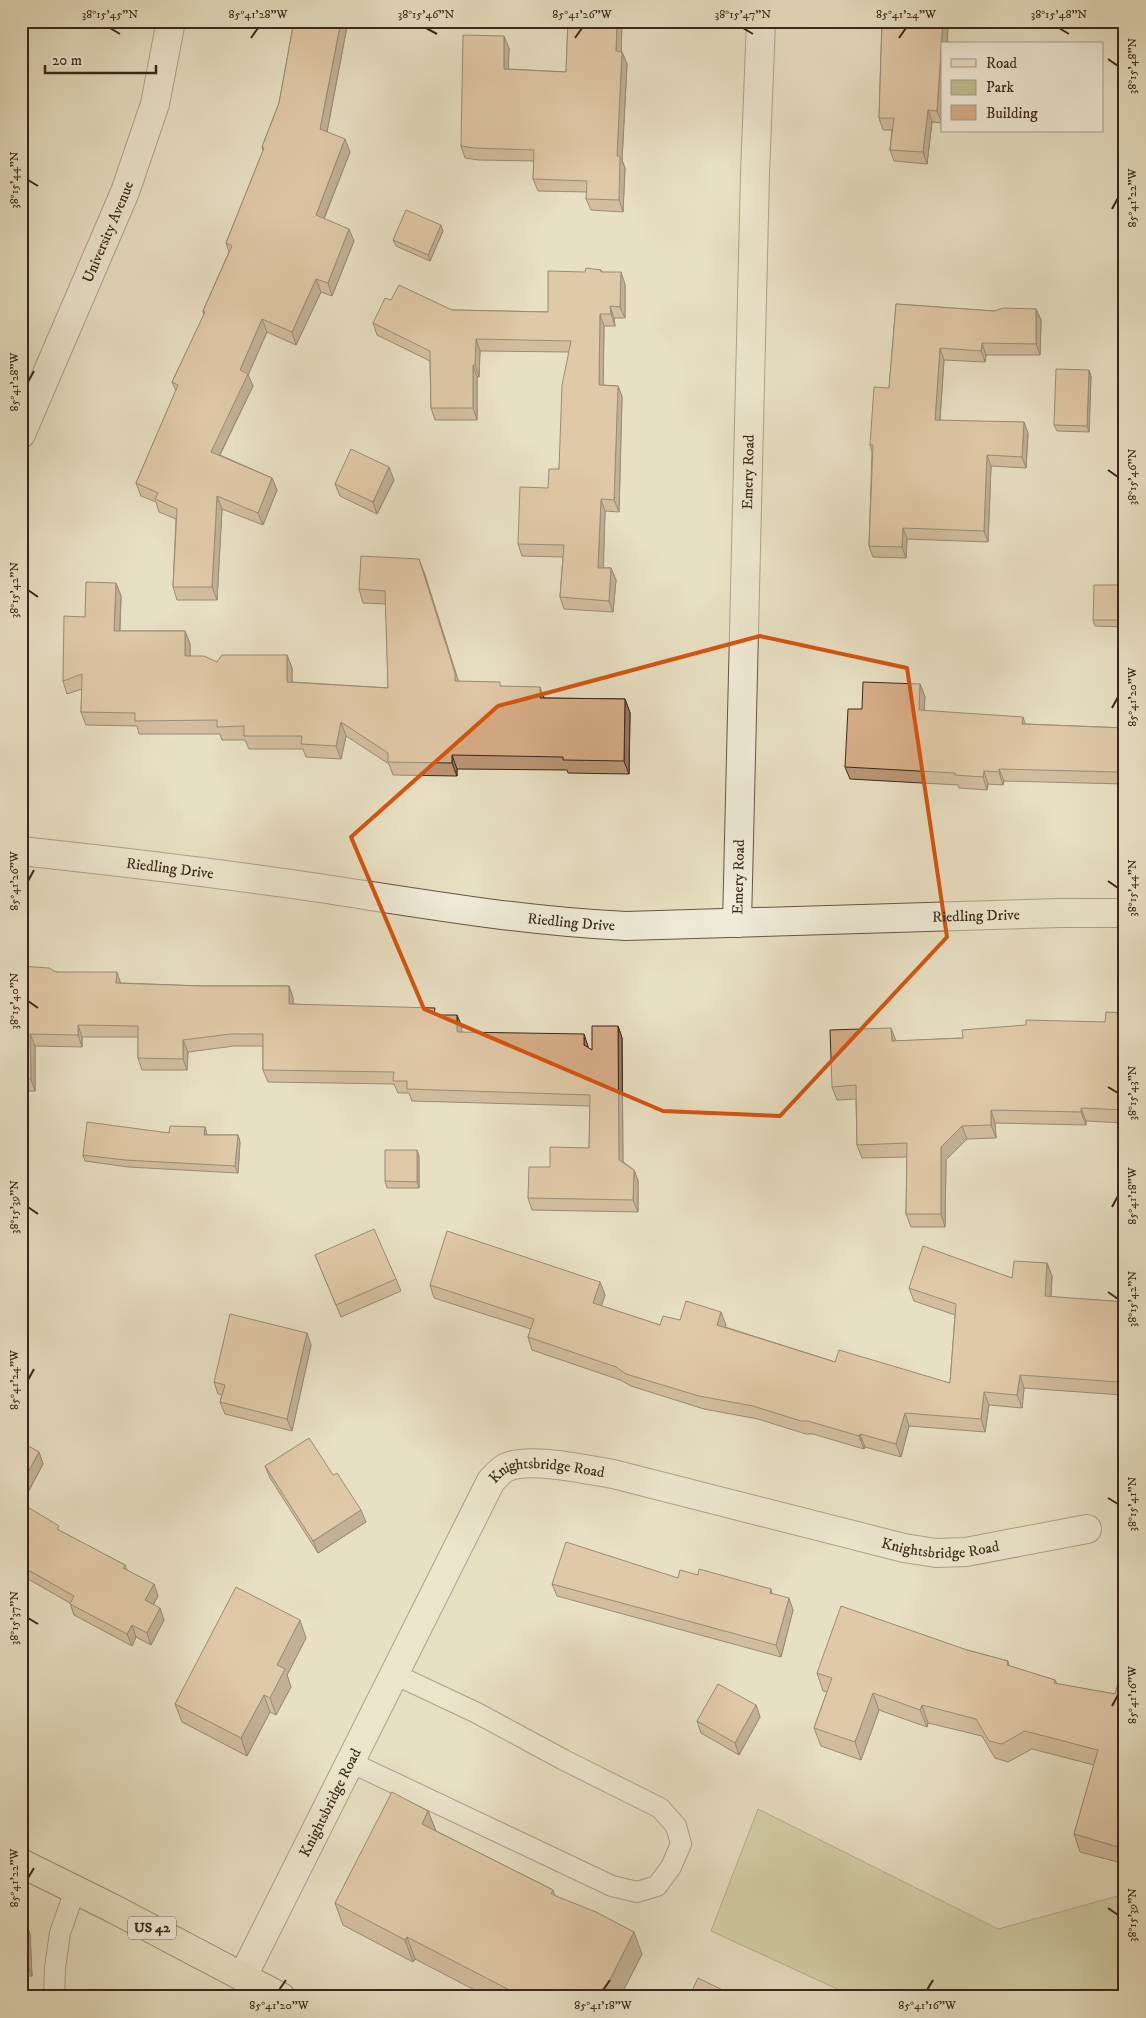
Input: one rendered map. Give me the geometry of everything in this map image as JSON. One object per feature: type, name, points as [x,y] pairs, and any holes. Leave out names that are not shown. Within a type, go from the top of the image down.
[{"type":"main road","name":"US 42","points":[[21,1863],[281,1997]]},
{"type":"street","name":"University Avenue","points":[[21,434],[125,192],[155,104],[171,21]]},
{"type":"street","name":"Emery Road","points":[[737,923],[755,174],[761,21]]},
{"type":"street","name":"Riedling Drive","points":[[21,851],[146,865],[464,910],[594,925],[626,926],[1061,913],[1125,913]]},
{"type":"street","name":"Knightsbridge Road","points":[[242,1976],[491,1481],[505,1468],[521,1463],[564,1465],[613,1474],[904,1548],[936,1553],[966,1552],[1087,1529]]},
{"type":"lane","points":[[350,1762],[612,1886],[637,1892],[657,1886],[671,1866],[681,1844],[676,1826],[660,1808],[572,1765],[477,1713],[394,1674]]},
{"type":"lane","points":[[54,1997],[55,1968],[60,1933],[75,1890]]},
{"type":"highlighted area","points":[[760,636],[907,668],[947,937],[780,1116],[663,1111],[424,1009],[351,837],[498,706]]},
{"type":"green space","points":[[758,1809],[998,1929],[1125,1894],[1125,1997],[849,1997],[848,1994],[711,1931]]},
{"type":"building","points":[[294,21],[341,21],[320,129],[345,139],[316,215],[349,229],[328,283],[316,279],[292,332],[262,319],[240,370],[248,374],[211,452],[272,478],[258,513],[217,496],[212,587],[173,587],[177,509],[155,499],[158,493],[136,483],[178,385],[172,382],[205,312],[203,311],[232,246],[226,243],[264,148],[262,147],[279,103]]},
{"type":"building","points":[[568,21],[617,21],[616,51],[622,52],[617,156],[620,156],[619,200],[586,199],[587,181],[533,179],[534,150],[461,146],[463,35],[504,36],[504,69],[566,72]]},
{"type":"building","points":[[882,21],[943,21],[937,111],[928,110],[923,152],[890,150],[894,118],[879,118]]},
{"type":"building","points":[[1125,184],[1125,263],[1123,263]]},
{"type":"building","points":[[406,210],[441,225],[428,255],[393,240]]},
{"type":"building","points":[[586,268],[601,270],[601,272],[621,272],[620,307],[610,306],[611,314],[600,314],[599,385],[618,386],[614,500],[601,499],[598,568],[611,568],[609,601],[560,597],[564,545],[518,544],[520,487],[548,488],[549,469],[559,469],[562,385],[571,341],[476,339],[475,365],[473,365],[473,408],[431,408],[430,351],[373,323],[385,298],[391,300],[399,285],[452,310],[548,312],[548,271],[585,272]]},
{"type":"building","points":[[896,304],[994,311],[1003,308],[1036,309],[1036,344],[982,343],[981,351],[940,348],[935,420],[1024,422],[1022,457],[987,455],[984,531],[903,528],[902,547],[869,546],[873,445],[870,445],[874,387],[889,388]]},
{"type":"building","points":[[1056,369],[1089,370],[1087,426],[1054,425]]},
{"type":"building","points":[[351,449],[389,467],[373,502],[335,484]]},
{"type":"building","points":[[361,556],[419,559],[455,673],[455,681],[500,682],[500,686],[540,687],[540,698],[625,699],[624,761],[563,760],[563,757],[452,755],[452,763],[388,762],[388,753],[341,722],[336,746],[301,744],[302,736],[244,736],[244,726],[217,727],[217,720],[135,721],[135,713],[81,712],[82,674],[63,681],[64,616],[85,617],[86,582],[116,583],[114,631],[185,631],[185,656],[204,656],[217,662],[222,655],[287,655],[287,682],[388,688],[385,591],[359,589]]},
{"type":"building","points":[[1094,585],[1125,585],[1125,620],[1093,620]]},
{"type":"building","points":[[863,682],[920,684],[919,710],[1023,717],[1022,724],[1125,728],[1125,771],[999,769],[999,772],[984,771],[983,777],[955,775],[955,773],[845,767],[848,709],[862,709]]},
{"type":"building","points":[[21,966],[49,968],[56,972],[117,972],[116,983],[201,986],[289,986],[289,1004],[435,1008],[434,1015],[457,1015],[457,1032],[584,1034],[584,1045],[592,1050],[592,1026],[618,1026],[619,1160],[634,1170],[633,1200],[528,1198],[529,1167],[550,1167],[550,1147],[589,1148],[590,1095],[407,1089],[407,1081],[393,1081],[394,1072],[263,1070],[263,1034],[230,1034],[183,1040],[183,1059],[138,1058],[138,1026],[78,1025],[78,1035],[30,1034],[31,1079],[21,1079]]},
{"type":"building","points":[[1106,1012],[1125,1013],[1125,1110],[1081,1108],[1081,1112],[991,1110],[991,1125],[962,1126],[941,1147],[941,1214],[906,1214],[907,1143],[857,1145],[856,1085],[832,1087],[830,1030],[891,1028],[892,1041],[963,1038],[962,1030],[1026,1025],[1026,1020],[1105,1022]]},
{"type":"building","points":[[87,1122],[169,1133],[170,1126],[205,1127],[204,1135],[238,1135],[235,1166],[125,1160],[83,1155]]},
{"type":"building","points":[[385,1150],[417,1150],[417,1182],[385,1181]]},
{"type":"building","points":[[374,1229],[396,1279],[336,1305],[315,1255]]},
{"type":"building","points":[[447,1231],[600,1282],[593,1303],[660,1325],[663,1316],[680,1320],[686,1301],[721,1312],[717,1325],[835,1362],[839,1350],[950,1383],[956,1304],[909,1288],[923,1246],[1012,1278],[1014,1261],[1047,1263],[1045,1296],[1125,1302],[1125,1367],[1119,1367],[1118,1382],[1020,1375],[1017,1395],[984,1392],[981,1419],[905,1413],[896,1444],[860,1434],[859,1436],[808,1421],[801,1421],[753,1406],[699,1396],[626,1374],[616,1367],[528,1337],[534,1319],[430,1285]]},
{"type":"building","points":[[230,1314],[307,1333],[287,1419],[220,1402],[225,1385],[214,1382]]},
{"type":"building","points":[[309,1438],[333,1475],[337,1473],[361,1510],[313,1541],[265,1466]]},
{"type":"building","points":[[21,1442],[39,1452],[21,1485]]},
{"type":"building","points":[[21,1503],[59,1526],[57,1529],[125,1565],[123,1568],[154,1584],[145,1600],[160,1608],[147,1633],[132,1625],[127,1634],[70,1604],[74,1596],[21,1566]]},
{"type":"building","points":[[566,1542],[678,1578],[680,1570],[698,1575],[699,1569],[771,1589],[770,1593],[789,1598],[776,1645],[552,1584]]},
{"type":"building","points":[[236,1587],[300,1620],[277,1665],[285,1669],[270,1698],[264,1695],[241,1738],[175,1704]]},
{"type":"building","points":[[841,1606],[967,1650],[1008,1661],[1007,1665],[1055,1680],[1054,1683],[1115,1694],[1120,1675],[1125,1677],[1125,1849],[1074,1834],[1098,1750],[1025,1731],[1002,1744],[989,1741],[976,1719],[922,1705],[920,1710],[873,1693],[855,1742],[814,1728],[832,1678],[817,1673]]},
{"type":"building","points":[[718,1684],[756,1705],[735,1743],[697,1721]]},
{"type":"building","points":[[392,1792],[428,1811],[422,1824],[553,1890],[551,1894],[596,1912],[634,1932],[601,1997],[523,1997],[407,1937],[405,1940],[335,1903]]},
{"type":"building","points":[[21,1922],[26,1922],[27,1964],[21,1964]]},
{"type":"building","points":[[698,1978],[737,1997],[689,1997]]}]
